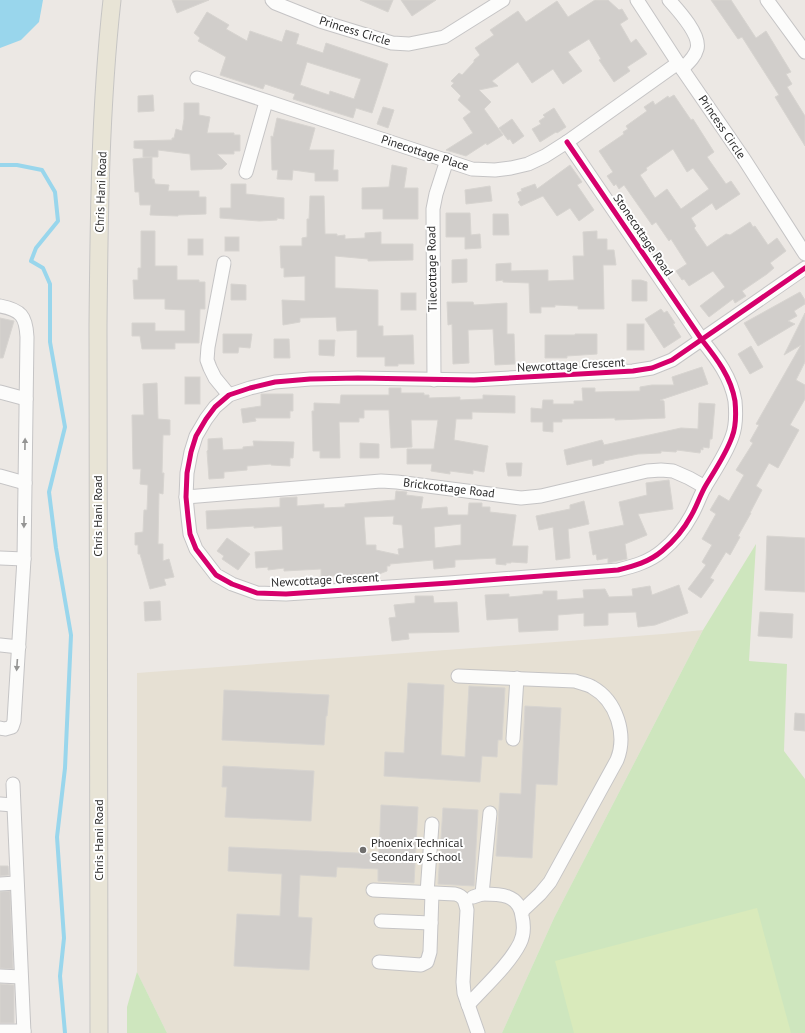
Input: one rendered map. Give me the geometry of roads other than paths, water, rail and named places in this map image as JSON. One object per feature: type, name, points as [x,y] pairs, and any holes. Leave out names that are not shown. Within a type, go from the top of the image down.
[{"type":"main road","name":"Chris Hani Road","points":[[99,1033],[99,219],[108,32],[112,0]]},
{"type":"street","name":"Princess Circle","points":[[272,0],[275,3],[320,21],[392,43],[408,44],[444,37],[503,0]]},
{"type":"street","name":"Princess Circle","points":[[637,0],[744,159],[805,254]]},
{"type":"street","name":"Pinecottage Place","points":[[197,78],[472,169],[495,170],[511,168],[528,164],[545,156],[692,59],[697,50],[698,44],[696,35],[669,0]]},
{"type":"street","points":[[767,0],[805,52]]},
{"type":"street","points":[[246,172],[266,102]]},
{"type":"street","name":"Stonecottage Road","points":[[567,142],[702,340]]},
{"type":"street","name":"Tilecottage Road","points":[[434,380],[433,209],[436,194],[447,160]]},
{"type":"street","points":[[224,263],[208,347],[207,360],[215,378],[229,395]]},
{"type":"street","name":"Newcottage Crescent","points":[[702,340],[726,373],[732,390],[735,402],[736,418],[733,436],[691,516],[677,536],[661,552],[640,564],[618,570],[449,583],[286,594],[257,593],[232,584],[216,575],[196,549],[190,534],[186,497],[187,473],[191,452],[196,436],[206,419],[215,407],[229,395],[275,382],[310,379],[358,378],[474,380],[634,371],[652,368],[672,360],[805,268]]},
{"type":"street","points":[[0,306],[19,312],[24,318],[28,338],[24,559],[14,720],[12,727],[5,729],[0,728]]},
{"type":"street","points":[[0,392],[26,398]]},
{"type":"street","name":"Brickcottage Road","points":[[186,497],[382,481],[530,498],[661,470],[673,471],[705,487]]},
{"type":"street","points":[[0,476],[25,483]]},
{"type":"street","points":[[0,558],[24,559]]},
{"type":"street","points":[[0,646],[19,647]]},
{"type":"street","points":[[458,676],[575,681],[591,686],[599,691],[610,704],[618,719],[622,742],[617,760],[550,882],[522,911]]},
{"type":"street","points":[[513,740],[517,678]]},
{"type":"street","points":[[0,1031],[24,1032],[12,784]]},
{"type":"street","points":[[0,804],[13,805]]},
{"type":"street","points":[[482,894],[490,813]]},
{"type":"street","points":[[379,962],[422,965],[427,962],[430,952],[432,824]]},
{"type":"street","points":[[0,884],[16,883]]},
{"type":"street","points":[[373,890],[455,894],[461,896],[465,901],[467,910],[463,982],[464,993],[478,1033]]},
{"type":"street","points":[[465,901],[482,894],[499,894],[509,896],[517,903],[522,911],[524,927],[520,943],[505,964],[468,1005]]},
{"type":"street","points":[[381,921],[431,923]]},
{"type":"street","points":[[0,976],[21,977]]},
{"type":"water","points":[[0,0],[43,0],[39,22],[21,40],[0,48]]},
{"type":"waterway","points":[[0,165],[17,165],[42,170],[55,192],[58,221],[36,248],[31,261],[43,268],[50,284],[50,342],[65,427],[49,492],[56,548],[71,635],[65,768],[57,837],[64,938],[60,976],[65,1033]]},
{"type":"place","name":"Phoenix Technical Secondary School","points":[[363,850]]}]
